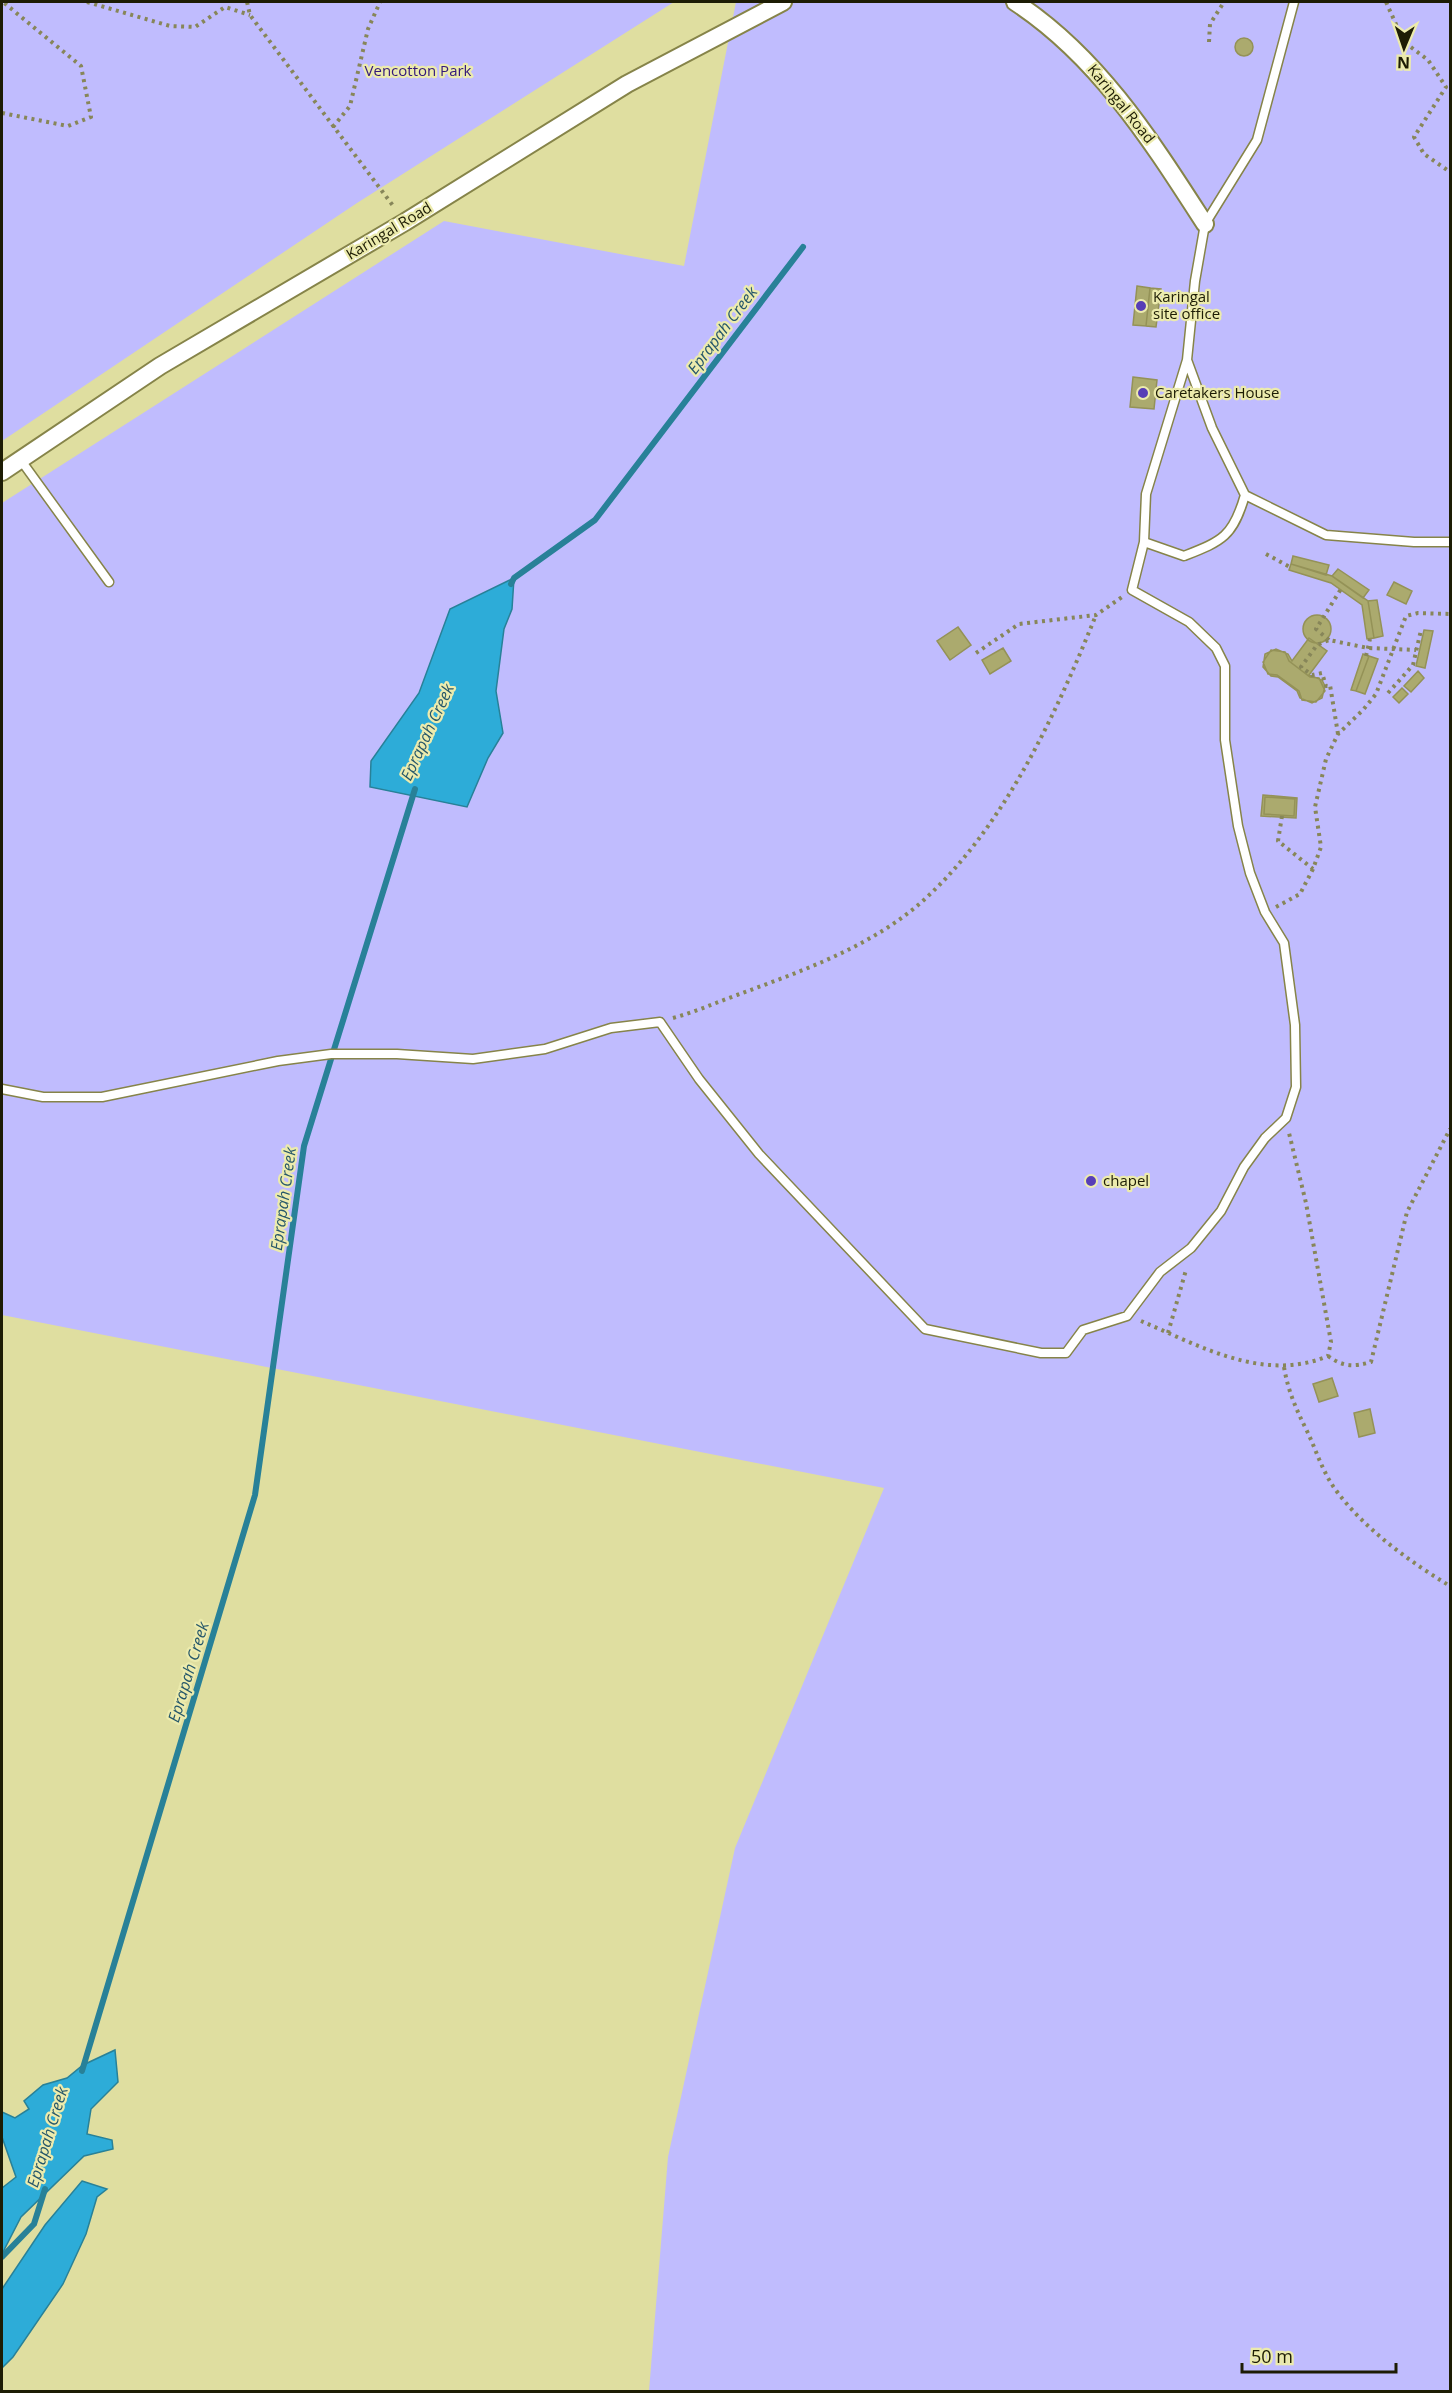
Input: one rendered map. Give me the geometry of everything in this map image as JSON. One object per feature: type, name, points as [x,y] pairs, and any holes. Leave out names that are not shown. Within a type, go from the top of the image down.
[{"type":"street","name":"Karingal Road","points":[[2,472],[160,366],[405,222],[627,84],[783,2]]},
{"type":"street","name":"Karingal Road","points":[[1016,2],[1034,14],[1089,64],[1147,133],[1205,224]]},
{"type":"lane","points":[[2,1089],[43,1097],[102,1097],[189,1078],[331,1054],[397,1054],[473,1059],[545,1048],[611,1028],[660,1022],[699,1079],[759,1154],[925,1329],[1041,1353],[1066,1353],[1083,1330],[1127,1316],[1160,1272],[1191,1248],[1221,1212],[1244,1167],[1264,1138],[1286,1118],[1296,1087],[1295,1024],[1284,943],[1265,912],[1250,873],[1238,826],[1225,740],[1225,666],[1216,648],[1189,622],[1132,590],[1144,542],[1146,494],[1187,360],[1195,282],[1205,224],[1257,140],[1294,2]]},
{"type":"lane","points":[[1187,360],[1212,428],[1245,495],[1326,535],[1414,542],[1450,542]]},
{"type":"lane","points":[[20,459],[109,582]]},
{"type":"lane","points":[[1144,542],[1184,556],[1219,542],[1238,520],[1245,495]]},
{"type":"path","points":[[2,112],[68,126],[91,117],[81,66],[3,2]]},
{"type":"path","points":[[87,2],[170,26],[195,27],[225,7],[250,15]]},
{"type":"path","points":[[247,2],[250,15],[405,222]]},
{"type":"path","points":[[333,128],[350,106],[368,29],[380,2]]},
{"type":"path","points":[[1209,42],[1210,24],[1224,2]]},
{"type":"path","points":[[1386,2],[1404,42],[1428,60],[1446,87],[1414,137],[1424,154],[1450,172]]},
{"type":"path","points":[[1266,554],[1290,567]]},
{"type":"path","points":[[976,652],[1019,624],[1096,615],[1132,590]]},
{"type":"path","points":[[1341,590],[1316,628],[1329,640],[1368,648],[1416,651]]},
{"type":"path","points":[[1265,912],[1300,894],[1313,869],[1321,847],[1315,807],[1326,759],[1338,734],[1376,694],[1406,616],[1418,613],[1450,614]]},
{"type":"path","points":[[660,1022],[697,1012],[794,975],[883,929],[925,899],[966,857],[997,816],[1077,662],[1096,615]]},
{"type":"path","points":[[1388,693],[1413,665],[1421,630]]},
{"type":"path","points":[[1366,656],[1370,639]]},
{"type":"path","points":[[1329,640],[1317,645],[1301,667],[1312,675],[1322,673],[1326,686],[1330,685],[1338,734]]},
{"type":"path","points":[[1282,816],[1278,841],[1313,869]]},
{"type":"path","points":[[1286,1118],[1306,1203],[1331,1342],[1328,1356]]},
{"type":"path","points":[[1328,1356],[1338,1363],[1355,1367],[1371,1362],[1407,1212],[1450,1129]]},
{"type":"path","points":[[1168,1333],[1191,1248]]},
{"type":"path","points":[[1127,1316],[1240,1361],[1284,1367],[1309,1364],[1328,1356]]},
{"type":"path","points":[[1284,1367],[1288,1393],[1318,1461],[1338,1493],[1371,1528],[1424,1571],[1450,1586]]},
{"type":"green space","name":"Vencotton Park","points":[[2,2],[674,2],[357,203],[2,441]]},
{"type":"green space","points":[[736,2],[1450,2],[1450,2391],[649,2391],[668,2157],[735,1848],[884,1488],[2,1315],[2,503],[444,221],[684,266]]},
{"type":"water","points":[[514,578],[512,609],[504,629],[496,691],[503,733],[488,758],[467,807],[370,787],[371,761],[419,693],[450,609]]},
{"type":"water","points":[[115,2050],[118,2082],[91,2109],[87,2134],[112,2140],[113,2149],[84,2156],[21,2217],[2,2254],[2,2188],[16,2177],[2,2137],[2,2112],[15,2118],[29,2109],[24,2101],[43,2085],[67,2078],[83,2065]]},
{"type":"water","points":[[82,2181],[107,2189],[97,2197],[86,2234],[63,2284],[13,2357],[2,2368],[2,2289],[45,2225]]},
{"type":"building","points":[[1244,38],[1250,41],[1253,47],[1250,53],[1244,56],[1238,53],[1235,47],[1238,41]]},
{"type":"building","name":"Karingal site office","points":[[1137,286],[1150,288],[1146,326],[1133,325]]},
{"type":"building","points":[[1150,288],[1161,289],[1156,327],[1146,326]]},
{"type":"building","name":"Caretakers House","points":[[1133,377],[1157,380],[1154,409],[1130,407]]},
{"type":"building","points":[[1293,556],[1329,565],[1326,575],[1291,564]]},
{"type":"building","points":[[1291,564],[1332,576],[1368,601],[1374,638],[1367,639],[1362,605],[1331,583],[1289,570]]},
{"type":"building","points":[[1338,569],[1369,590],[1363,598],[1332,576]]},
{"type":"building","points":[[1394,582],[1412,591],[1406,604],[1387,595]]},
{"type":"building","points":[[1377,600],[1383,636],[1374,638],[1368,601]]},
{"type":"building","points":[[1317,615],[1327,619],[1331,629],[1327,639],[1317,643],[1307,639],[1303,629],[1307,619]]},
{"type":"building","points":[[958,627],[971,645],[950,660],[937,641]]},
{"type":"building","points":[[1424,630],[1433,631],[1425,668],[1416,666]]},
{"type":"building","points":[[1309,638],[1327,651],[1309,675],[1322,680],[1325,686],[1322,698],[1312,703],[1300,698],[1297,691],[1278,677],[1271,676],[1263,667],[1265,654],[1276,649],[1288,654],[1292,661]]},
{"type":"building","points":[[1003,648],[1011,661],[990,674],[982,660]]},
{"type":"building","points":[[1271,650],[1285,652],[1289,661],[1310,677],[1319,678],[1325,691],[1316,702],[1302,700],[1299,691],[1277,675],[1268,674],[1263,662]]},
{"type":"building","points":[[1363,654],[1369,656],[1356,691],[1351,690]]},
{"type":"building","points":[[1369,656],[1378,659],[1365,694],[1356,691]]},
{"type":"building","points":[[1418,671],[1424,678],[1411,692],[1404,686]]},
{"type":"building","points":[[1402,688],[1408,694],[1399,703],[1393,697]]},
{"type":"building","points":[[1263,795],[1297,798],[1296,818],[1261,816]]},
{"type":"building","points":[[1265,797],[1295,799],[1294,816],[1264,814]]},
{"type":"building","points":[[1332,1378],[1338,1396],[1319,1402],[1313,1384]]},
{"type":"building","points":[[1370,1409],[1375,1433],[1359,1437],[1354,1413]]},
{"type":"waterway","name":"Eprapah Creek","points":[[511,584],[514,578],[595,520],[803,247]]},
{"type":"waterway","name":"Eprapah Creek","points":[[82,2071],[255,1495],[304,1146],[415,789]]},
{"type":"waterway","name":"Eprapah Creek","points":[[2,2257],[34,2224],[45,2189]]},
{"type":"place","name":"Karingal site office","points":[[1141,306]]},
{"type":"place","name":"Caretakers House","points":[[1143,393]]},
{"type":"place","name":"chapel","points":[[1091,1181]]}]
